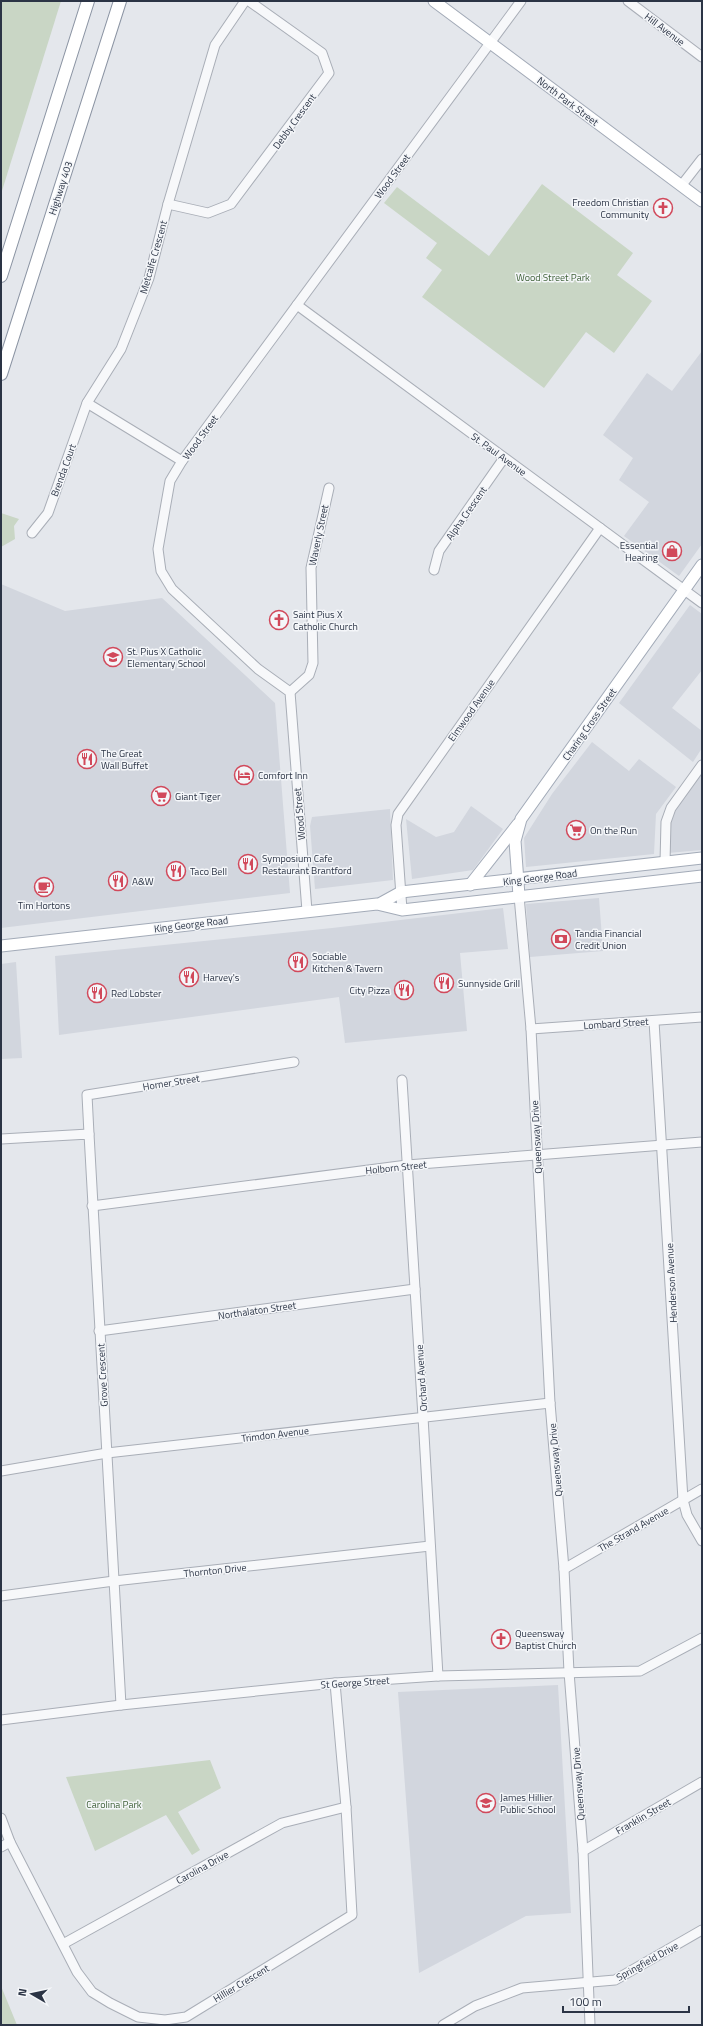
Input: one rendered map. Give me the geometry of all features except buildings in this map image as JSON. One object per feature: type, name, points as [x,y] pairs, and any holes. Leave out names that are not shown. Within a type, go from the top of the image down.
[{"type":"highway","points":[[1,276],[88,1]]},
{"type":"highway","name":"Highway 403","points":[[1,374],[120,1]]},
{"type":"main road","name":"North Park Street","points":[[434,1],[702,201]]},
{"type":"main road","name":"Charing Cross Street","points":[[519,896],[515,841],[521,819],[702,565]]},
{"type":"main road","points":[[470,885],[521,819]]},
{"type":"main road","name":"King George Road","points":[[1,946],[381,903],[401,892],[518,880],[702,858]]},
{"type":"main road","name":"King George Road","points":[[381,903],[402,910],[702,876]]},
{"type":"street","name":"Metcalfe Crescent","points":[[87,404],[121,349],[149,278],[168,204],[215,45],[245,1]]},
{"type":"street","name":"Debby Crescent","points":[[168,204],[208,213],[231,204],[329,73],[322,53],[249,1]]},
{"type":"street","name":"Wood Street","points":[[307,911],[290,692],[258,669],[172,589],[161,571],[158,549],[170,481],[182,461],[521,1]]},
{"type":"street","name":"Hill Avenue","points":[[628,1],[702,57]]},
{"type":"street","points":[[681,186],[702,158]]},
{"type":"street","name":"St. Paul Avenue","points":[[297,305],[702,603]]},
{"type":"street","points":[[87,404],[182,461]]},
{"type":"street","name":"Brenda Court","points":[[32,533],[48,513],[87,404]]},
{"type":"street","name":"Alpha Crescent","points":[[434,570],[439,551],[504,458]]},
{"type":"street","name":"Waverly Street","points":[[290,692],[308,675],[313,663],[310,568],[329,488]]},
{"type":"street","name":"Elmwood Avenue","points":[[402,910],[396,825],[398,814],[600,528]]},
{"type":"street","points":[[664,862],[666,822],[671,808],[702,765]]},
{"type":"street","name":"Queensway Drive","points":[[519,896],[531,1029],[536,1155],[550,1403],[564,1569],[569,1672],[583,1851],[590,2025]]},
{"type":"street","name":"Lombard Street","points":[[531,1029],[702,1017]]},
{"type":"street","name":"Henderson Avenue","points":[[654,1021],[663,1144],[683,1500],[687,1515],[702,1541]]},
{"type":"street","name":"Horner Street","points":[[89,1134],[87,1095],[294,1062]]},
{"type":"street","name":"Orchard Avenue","points":[[402,1080],[424,1417],[438,1676]]},
{"type":"street","points":[[1,1139],[89,1134]]},
{"type":"street","name":"Grove Crescent","points":[[89,1134],[121,1705]]},
{"type":"street","name":"Holborn Street","points":[[92,1206],[407,1165],[702,1142]]},
{"type":"street","name":"Northalaton Street","points":[[99,1331],[415,1289]]},
{"type":"street","name":"Trimdon Avenue","points":[[1,1471],[107,1453],[550,1403]]},
{"type":"street","name":"The Strand Avenue","points":[[564,1569],[702,1489]]},
{"type":"street","name":"Thornton Drive","points":[[1,1596],[114,1581],[430,1546]]},
{"type":"street","name":"St George Street","points":[[1,1720],[121,1705],[335,1683],[438,1676],[640,1671],[702,1638]]},
{"type":"street","name":"Hillier Crescent","points":[[1,1818],[10,1842],[63,1944],[78,1972],[92,1992],[138,2017],[188,2021],[352,1915],[346,1807],[335,1683]]},
{"type":"street","name":"Franklin Street","points":[[583,1851],[702,1782]]},
{"type":"street","name":"Carolina Drive","points":[[63,1944],[282,1823],[346,1807]]},
{"type":"street","points":[[1,1847],[10,1842]]},
{"type":"street","name":"Springfield Drive","points":[[443,2025],[474,2006],[522,1988],[615,1980],[702,1930]]},
{"type":"shaded area","points":[[702,351],[702,544],[679,576],[624,536],[649,502],[619,480],[633,458],[603,435],[647,373],[672,391]]},
{"type":"shaded area","points":[[1,584],[65,611],[162,598],[275,703],[290,893],[1,928]]},
{"type":"shaded area","points":[[690,605],[702,614],[702,670],[672,708],[702,731],[702,748],[693,762],[619,703]]},
{"type":"shaded area","points":[[592,742],[629,771],[639,759],[676,787],[656,814],[654,854],[526,867],[524,838],[552,794]]},
{"type":"shaded area","points":[[702,773],[702,850],[668,853],[669,820],[674,809]]},
{"type":"shaded area","points":[[471,806],[503,829],[473,870],[412,879],[406,819],[436,837],[454,832]]},
{"type":"shaded area","points":[[390,809],[393,880],[315,889],[310,826],[312,817]]},
{"type":"shaded area","points":[[599,898],[603,951],[530,957],[526,904]]},
{"type":"shaded area","points":[[503,908],[508,949],[460,953],[467,1031],[345,1043],[339,997],[59,1035],[55,956],[332,928]]},
{"type":"shaded area","points":[[16,962],[22,1058],[1,1059],[1,964]]},
{"type":"shaded area","name":"James Hillier Public School","points":[[558,1685],[571,1913],[526,1916],[419,1973],[398,1692]]},
{"type":"green space","points":[[1,1],[61,1],[1,194]]},
{"type":"green space","name":"Wood Street Park","points":[[542,184],[633,253],[617,275],[652,301],[614,353],[586,332],[544,388],[422,297],[442,270],[426,258],[437,243],[384,203],[397,187],[489,256]]},
{"type":"green space","points":[[1,513],[19,519],[14,526],[15,539],[1,547]]},
{"type":"green space","name":"Carolina Park","points":[[210,1760],[221,1788],[178,1812],[200,1850],[192,1855],[166,1815],[95,1851],[66,1777]]},
{"type":"green space","points":[[1,1986],[17,2025],[1,2025]]},
{"type":"place","name":"Freedom Christian Community","points":[[663,208]]},
{"type":"place","name":"Essential Hearing","points":[[672,551]]},
{"type":"place","name":"Saint Pius X Catholic Church","points":[[279,620]]},
{"type":"place","name":"St. Pius X Catholic Elementary School","points":[[113,657]]},
{"type":"place","name":"The Great Wall Buffet","points":[[87,759]]},
{"type":"place","name":"Comfort Inn","points":[[244,775]]},
{"type":"place","name":"Giant Tiger","points":[[161,796]]},
{"type":"place","name":"On the Run","points":[[576,830]]},
{"type":"place","name":"Symposium Cafe Restaurant Brantford","points":[[248,864]]},
{"type":"place","name":"Taco Bell","points":[[176,871]]},
{"type":"place","name":"A&W","points":[[118,881]]},
{"type":"place","name":"Tim Hortons","points":[[44,887]]},
{"type":"place","name":"Tandia Financial Credit Union","points":[[561,939]]},
{"type":"place","name":"Sociable Kitchen & Tavern","points":[[298,962]]},
{"type":"place","name":"Harvey's","points":[[189,977]]},
{"type":"place","name":"Sunnyside Grill","points":[[444,983]]},
{"type":"place","name":"City Pizza","points":[[404,990]]},
{"type":"place","name":"Red Lobster","points":[[97,993]]},
{"type":"place","name":"Queensway Baptist Church","points":[[501,1639]]},
{"type":"place","name":"James Hillier Public School","points":[[486,1803]]}]
